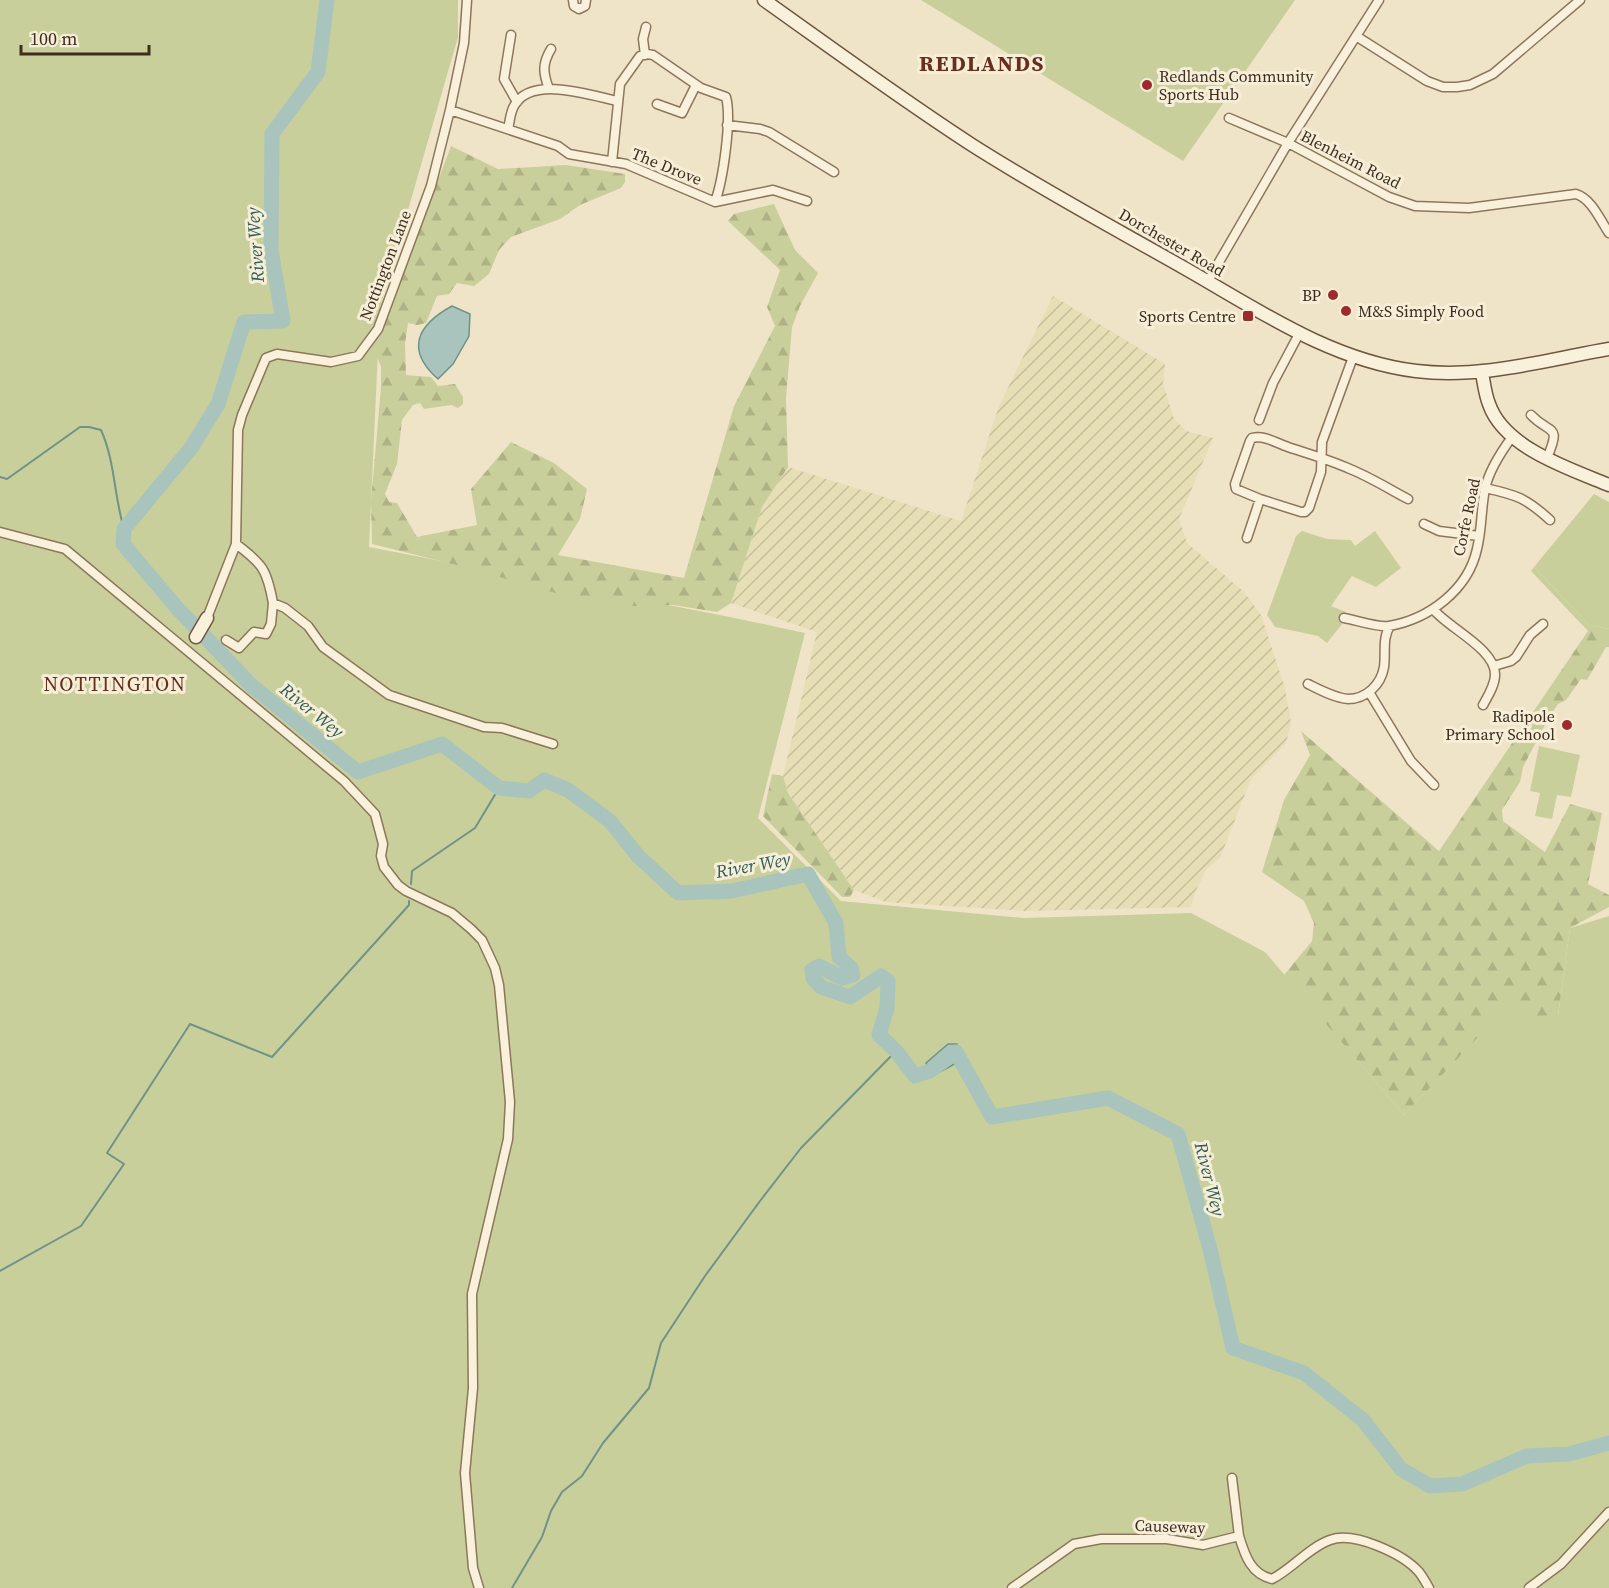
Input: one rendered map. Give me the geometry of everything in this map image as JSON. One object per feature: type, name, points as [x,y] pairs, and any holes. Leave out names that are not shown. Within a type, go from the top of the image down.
[{"type":"main road","name":"Dorchester Road","points":[[764,0],[972,145],[1208,281],[1334,350],[1353,357],[1414,371],[1448,374],[1513,369],[1609,349]]},
{"type":"main road","points":[[1482,373],[1489,406],[1512,437],[1547,458],[1609,485]]},
{"type":"main road","points":[[196,637],[207,618]]},
{"type":"street","name":"Nottington Lane","points":[[207,618],[236,544],[238,430],[242,415],[266,358],[277,354],[331,362],[358,356],[378,330],[431,186],[464,43],[467,0]]},
{"type":"street","points":[[573,0],[574,6],[579,9],[585,6],[586,0]]},
{"type":"street","points":[[1208,281],[1288,143],[1379,0]]},
{"type":"street","points":[[1356,36],[1427,81],[1443,87],[1470,85],[1493,74],[1580,0]]},
{"type":"street","points":[[645,55],[643,39],[646,27]]},
{"type":"street","points":[[511,35],[504,79],[516,102]]},
{"type":"street","points":[[549,89],[543,74],[543,61],[551,49]]},
{"type":"street","points":[[612,162],[620,84],[640,56],[653,55],[696,85],[726,97],[729,108],[720,188],[716,202]]},
{"type":"street","points":[[657,104],[682,113],[696,85]]},
{"type":"street","points":[[508,129],[516,102],[532,92],[559,89],[617,101]]},
{"type":"street","name":"The Drove","points":[[450,110],[558,146],[569,154],[626,164],[716,202],[773,190],[807,201]]},
{"type":"street","name":"Blenheim Road","points":[[1229,117],[1288,143],[1389,197],[1415,206],[1469,208],[1571,193],[1586,198],[1609,233]]},
{"type":"street","points":[[727,125],[769,132],[834,172]]},
{"type":"street","points":[[1259,420],[1273,383],[1299,332]]},
{"type":"street","points":[[1353,357],[1322,442],[1322,459],[1321,472],[1309,508],[1305,512],[1260,499],[1239,491],[1235,484],[1252,438],[1264,437],[1322,459],[1352,469],[1408,499]]},
{"type":"street","points":[[1531,415],[1549,426],[1554,433],[1547,458]]},
{"type":"street","name":"Corfe Road","points":[[1344,618],[1390,626],[1408,621],[1433,609],[1447,598],[1466,576],[1473,563],[1485,488],[1491,472],[1512,437]]},
{"type":"street","points":[[1485,488],[1522,497],[1550,520]]},
{"type":"street","points":[[1247,538],[1260,499]]},
{"type":"street","points":[[1424,524],[1439,531],[1479,536]]},
{"type":"street","points":[[0,532],[65,549],[344,781],[375,814],[382,844],[381,856],[384,867],[398,885],[440,906],[462,921],[482,940],[495,968],[499,985],[510,1102],[508,1139],[472,1294],[472,1388],[465,1473],[473,1568],[479,1588]]},
{"type":"street","points":[[226,640],[239,648],[254,632],[266,634],[271,624],[273,603],[269,580],[258,561],[236,544]]},
{"type":"street","points":[[273,603],[285,608],[308,626],[323,646],[353,671],[389,695],[484,728],[502,728],[554,744]]},
{"type":"street","points":[[1433,609],[1478,647],[1494,666],[1496,676],[1484,705]]},
{"type":"street","points":[[1494,666],[1511,661],[1516,657],[1530,635],[1543,624]]},
{"type":"street","points":[[1308,684],[1348,699],[1360,697],[1369,692],[1375,687],[1382,673],[1386,632],[1390,626]]},
{"type":"street","points":[[184,646],[196,637]]},
{"type":"street","points":[[1369,692],[1411,761],[1434,785]]},
{"type":"street","points":[[1232,1478],[1239,1536],[1247,1559],[1254,1570],[1270,1584],[1329,1540],[1342,1538],[1368,1542],[1396,1556],[1418,1572],[1429,1588]]},
{"type":"street","points":[[1529,1588],[1562,1564],[1609,1512]]},
{"type":"street","name":"Causeway","points":[[1012,1588],[1074,1544],[1101,1539],[1167,1539],[1203,1545],[1239,1536]]},
{"type":"shaded area","points":[[1053,296],[1165,364],[1163,383],[1174,419],[1186,431],[1213,438],[1179,519],[1187,543],[1244,592],[1261,615],[1285,688],[1291,723],[1286,743],[1251,779],[1220,858],[1207,869],[1196,890],[1191,907],[1025,911],[886,902],[854,890],[788,793],[783,776],[817,632],[731,603],[762,507],[788,467],[961,521],[999,406]]},
{"type":"green space","points":[[0,0],[458,0],[458,37],[380,307],[369,547],[805,633],[758,818],[841,901],[1024,918],[1191,913],[1265,952],[1404,1115],[1516,996],[1558,1016],[1570,928],[1609,916],[1609,1588],[0,1588]]},
{"type":"green space","name":"Redlands Community Sports Hub","points":[[921,0],[1295,0],[1183,161]]},
{"type":"green space","points":[[451,146],[498,169],[566,165],[625,174],[625,182],[621,188],[580,205],[560,219],[511,237],[499,250],[489,274],[474,286],[457,283],[449,294],[437,296],[426,323],[417,325],[408,323],[405,344],[406,375],[431,377],[438,386],[455,384],[463,397],[463,404],[458,408],[451,405],[424,409],[420,403],[413,405],[402,420],[397,464],[385,494],[389,502],[397,503],[417,537],[477,525],[471,489],[511,442],[554,463],[587,489],[580,519],[558,555],[684,578],[734,406],[775,326],[767,307],[780,270],[728,221],[734,214],[774,204],[795,250],[818,273],[800,306],[792,327],[786,398],[788,467],[762,507],[731,603],[717,612],[673,605],[634,606],[569,597],[469,568],[372,544],[371,501],[381,387],[381,367],[374,349]]},
{"type":"green space","points":[[1594,494],[1609,502],[1609,629],[1589,625],[1534,567]]},
{"type":"green space","points":[[1302,531],[1327,539],[1351,540],[1355,546],[1375,531],[1401,568],[1376,587],[1352,576],[1331,606],[1346,612],[1342,624],[1327,643],[1318,636],[1275,627],[1267,615],[1296,536]]},
{"type":"green space","points":[[1534,567],[1589,625],[1609,629],[1609,647],[1606,647],[1587,680],[1581,679],[1566,700],[1558,704],[1548,719],[1523,767],[1520,782],[1502,810],[1503,821],[1545,852],[1570,804],[1602,813],[1588,884],[1609,895],[1609,907],[1570,928],[1558,1016],[1536,1031],[1516,997],[1404,1115],[1284,975],[1312,941],[1314,923],[1304,901],[1262,872],[1284,800],[1310,755],[1301,731],[1439,851],[1588,631],[1531,571]]},
{"type":"green space","points":[[1539,746],[1580,755],[1571,797],[1557,795],[1552,819],[1535,816],[1540,793],[1530,791]]},
{"type":"green space","points":[[772,774],[783,776],[788,793],[854,890],[850,897],[842,897],[763,816]]},
{"type":"water","points":[[452,306],[470,314],[469,336],[453,364],[438,379],[421,358],[420,339],[430,321]]},
{"type":"water","points":[[948,1044],[957,1044],[962,1060],[934,1075],[929,1071],[926,1063]]},
{"type":"waterway","name":"River Wey","points":[[327,0],[318,72],[272,134],[271,250],[283,321],[244,322],[218,404],[191,448],[124,529],[123,544],[178,609],[252,686],[358,772],[442,744],[499,788],[529,791],[544,780],[568,790],[610,821],[638,856],[678,893],[732,891],[808,874],[836,923],[839,957],[851,968],[853,975],[842,978],[819,966],[812,970],[813,978],[821,987],[850,997],[881,976],[888,981],[887,1008],[879,1035],[896,1051],[915,1076],[930,1071],[956,1052],[992,1117],[1108,1098],[1178,1134],[1210,1249],[1233,1348],[1304,1373],[1363,1420],[1401,1469],[1430,1486],[1462,1484],[1527,1456],[1569,1454],[1609,1443]]},
{"type":"waterway","points":[[0,477],[7,479],[80,427],[101,430],[112,466],[124,529]]},
{"type":"waterway","points":[[411,884],[412,871],[475,828],[499,788]]},
{"type":"waterway","points":[[0,1271],[81,1226],[124,1164],[107,1153],[190,1024],[272,1057],[409,905],[409,901]]},
{"type":"waterway","points":[[512,1588],[542,1537],[551,1511],[562,1492],[582,1476],[603,1443],[649,1388],[661,1343],[705,1276],[801,1148],[896,1051]]},
{"type":"place","name":"Redlands Community Sports Hub","points":[[1147,85]]},
{"type":"place","name":"BP","points":[[1333,295]]},
{"type":"place","name":"M&S Simply Food","points":[[1346,311]]},
{"type":"place","name":"Sports Centre","points":[[1248,316]]},
{"type":"place","name":"Radipole Primary School","points":[[1567,725]]},
{"type":"district","name":"REDLANDS","points":[[982,63]]},
{"type":"district","name":"NOTTINGTON","points":[[115,684]]}]
